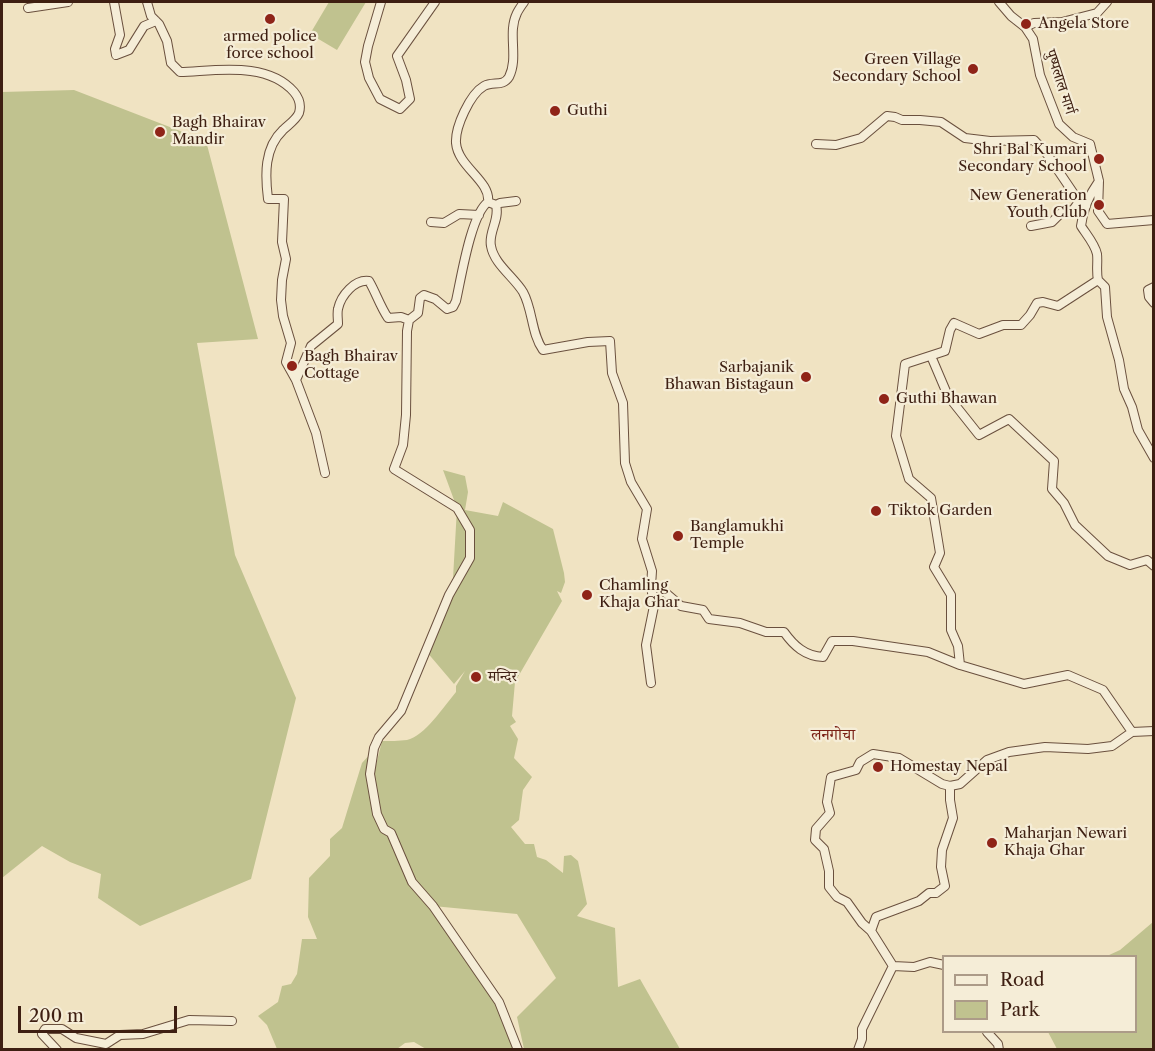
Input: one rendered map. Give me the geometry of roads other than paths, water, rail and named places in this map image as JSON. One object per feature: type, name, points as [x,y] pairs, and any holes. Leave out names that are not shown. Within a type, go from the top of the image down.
[{"type":"street","points":[[28,8],[68,2]]},
{"type":"street","points":[[114,2],[120,35],[115,50],[116,55],[129,50],[144,26],[156,21]]},
{"type":"street","points":[[147,2],[151,16],[159,24],[167,41],[171,63],[180,72],[247,70],[279,80],[298,97],[299,114],[276,137],[269,151],[266,178],[268,198],[284,199],[282,242],[286,259],[281,300],[291,344],[286,362],[296,380],[316,433],[325,473]]},
{"type":"street","points":[[381,2],[365,62],[369,78],[380,99],[400,109],[410,99],[397,56],[435,2]]},
{"type":"street","points":[[488,202],[489,195],[485,188],[462,161],[456,143],[458,123],[473,98],[485,86],[504,83],[507,79],[513,67],[512,33],[516,14],[524,2]]},
{"type":"street","name":"पुष्पलाल मार्ग","points":[[999,2],[1025,27],[1033,39],[1040,75],[1059,124],[1073,137],[1090,144],[1099,181],[1098,211],[1107,224],[1154,220]]},
{"type":"street","points":[[1025,27],[1034,23],[1062,22],[1097,13],[1107,2]]},
{"type":"street","points":[[816,144],[836,145],[861,138],[887,116],[902,120],[941,122],[965,138],[990,141],[1034,140],[1047,154],[1074,194],[1087,207]]},
{"type":"street","points":[[1099,181],[1087,199],[1081,226],[1097,255],[1096,271],[1098,280],[1105,287],[1107,317],[1124,389],[1138,430],[1154,458]]},
{"type":"street","points":[[488,202],[496,205],[516,201]]},
{"type":"street","points":[[488,202],[483,205],[473,228],[453,307],[447,309],[435,299],[424,295],[420,298],[418,313],[409,320],[403,445],[394,469],[457,508],[471,530],[470,558],[449,596],[401,711],[379,737],[374,748],[370,774],[377,814],[384,829],[391,832],[412,882],[433,906],[499,1002],[518,1050]]},
{"type":"street","points":[[1031,226],[1052,222],[1062,212],[1073,210],[1078,203],[1087,207]]},
{"type":"street","points":[[496,205],[498,213],[490,237],[491,248],[525,295],[538,343],[543,350],[588,342],[610,341],[612,373],[623,403],[625,463],[631,482],[647,509],[642,539],[652,571],[651,586],[654,606],[646,645],[651,683]]},
{"type":"street","points":[[431,222],[444,223],[459,214],[478,215]]},
{"type":"street","points":[[960,664],[958,646],[951,630],[951,595],[934,567],[940,553],[931,498],[909,478],[896,435],[904,364],[945,351],[954,323],[978,334],[1003,325],[1022,325],[1037,303],[1043,302],[1058,306],[1098,280]]},
{"type":"street","points":[[296,380],[311,346],[338,324],[338,307],[348,290],[356,282],[369,281],[379,305],[388,318],[401,317],[409,320]]},
{"type":"street","points":[[1154,287],[1148,290],[1148,294],[1154,303]]},
{"type":"street","points":[[931,356],[948,396],[980,435],[1009,419],[1054,461],[1052,489],[1064,503],[1075,525],[1099,549],[1108,556],[1130,565],[1147,560],[1154,566]]},
{"type":"street","points":[[651,586],[660,588],[681,606],[702,610],[709,619],[740,623],[766,632],[784,632],[802,651],[818,657],[823,657],[832,641],[853,641],[928,652],[1024,684],[1068,675],[1103,690],[1132,732]]},
{"type":"street","points":[[893,966],[871,931],[847,902],[837,897],[829,887],[829,871],[824,849],[815,840],[816,829],[830,813],[827,802],[831,777],[856,770],[860,762],[873,754],[899,758],[930,777],[951,786],[960,784],[987,760],[1009,752],[1045,747],[1088,749],[1112,746],[1132,732],[1154,731]]},
{"type":"street","points":[[871,931],[876,917],[919,901],[928,893],[936,893],[945,886],[941,867],[942,850],[952,826],[951,786]]},
{"type":"street","points":[[893,966],[914,967],[930,962],[942,965]]},
{"type":"street","points":[[858,1050],[862,1039],[862,1029],[893,966]]},
{"type":"street","points":[[57,1050],[42,1034],[45,1029],[62,1029],[76,1038],[106,1044],[120,1035],[144,1034],[189,1020],[232,1021]]},
{"type":"street","points":[[988,1033],[998,1044],[999,1050]]},
{"type":"place","name":"armed police force school","points":[[270,19]]},
{"type":"place","name":"Angela Store","points":[[1026,24]]},
{"type":"place","name":"Green Village Secondary School","points":[[973,69]]},
{"type":"place","name":"Guthi","points":[[555,111]]},
{"type":"place","name":"Bagh Bhairav Mandir","points":[[160,132]]},
{"type":"place","name":"Shri Bal Kumari Secondary School","points":[[1099,159]]},
{"type":"place","name":"New Generation Youth Club","points":[[1099,205]]},
{"type":"place","name":"Bagh Bhairav Cottage","points":[[292,366]]},
{"type":"place","name":"Sarbajanik Bhawan Bistagaun","points":[[806,377]]},
{"type":"place","name":"Guthi Bhawan","points":[[884,399]]},
{"type":"place","name":"Tiktok Garden","points":[[876,511]]},
{"type":"place","name":"Banglamukhi Temple","points":[[678,536]]},
{"type":"place","name":"Chamling Khaja Ghar","points":[[587,595]]},
{"type":"place","name":"मन्दिर","points":[[476,677]]},
{"type":"place","name":"Homestay Nepal","points":[[878,767]]},
{"type":"place","name":"Maharjan Newari Khaja Ghar","points":[[992,843]]},
{"type":"district","name":"लनगोचा","points":[[833,735]]}]
